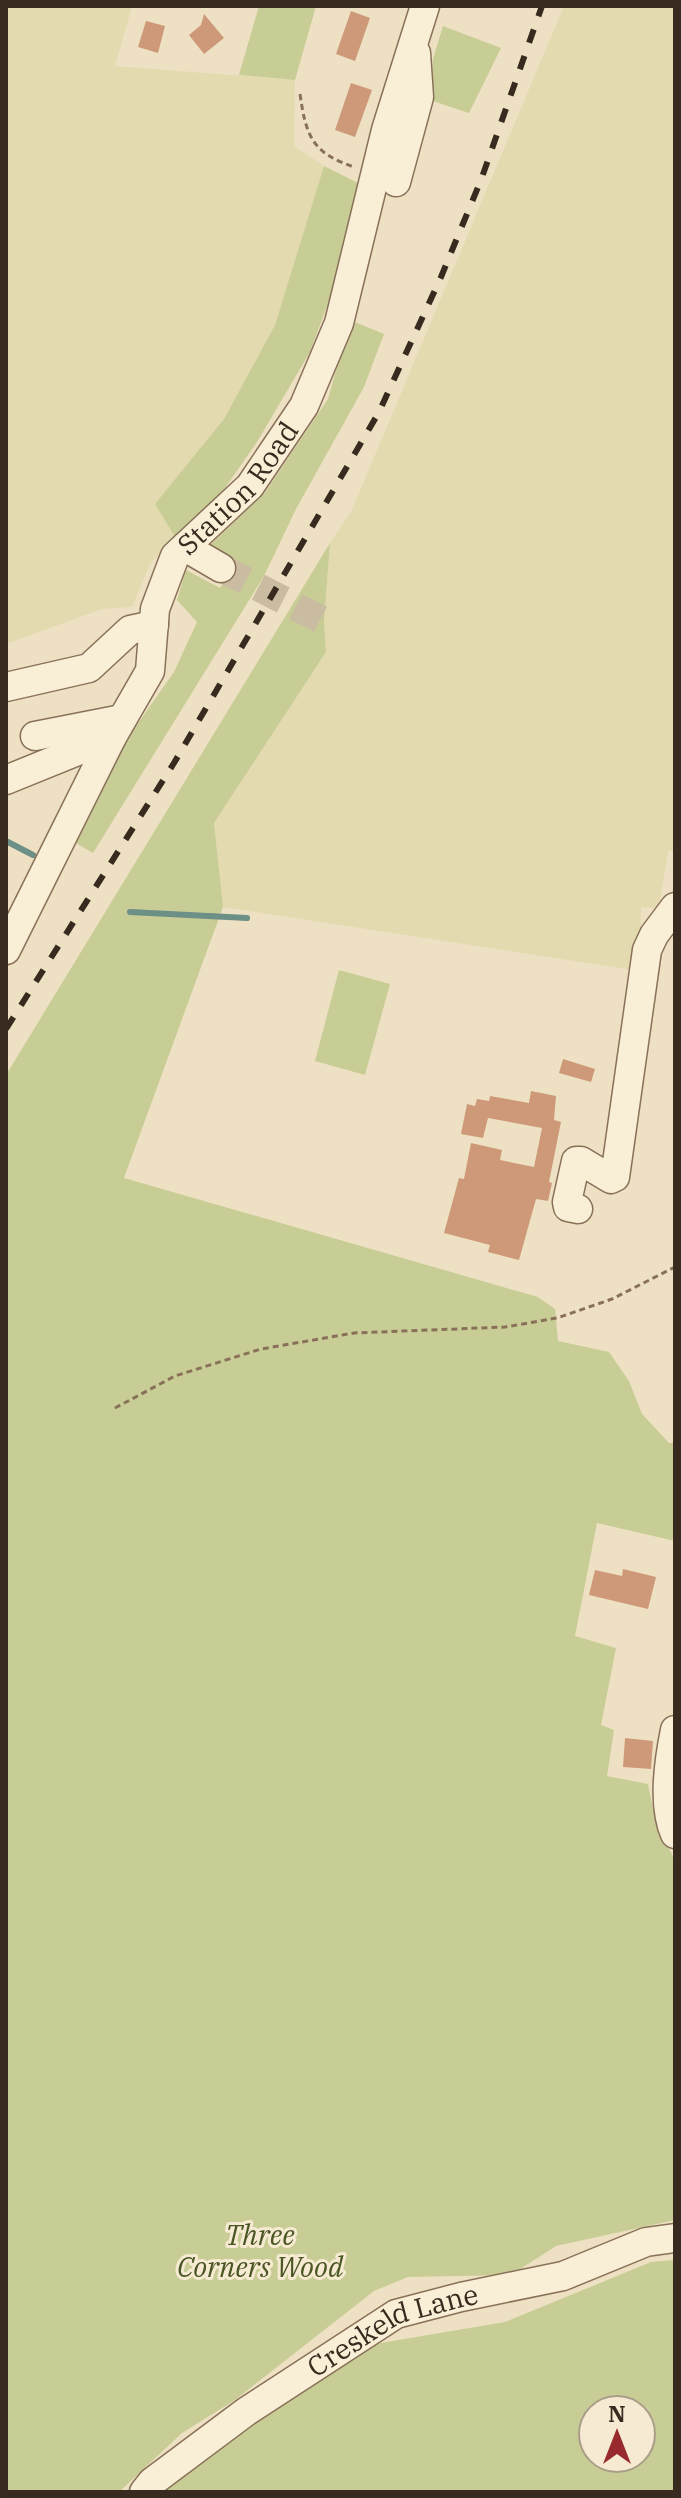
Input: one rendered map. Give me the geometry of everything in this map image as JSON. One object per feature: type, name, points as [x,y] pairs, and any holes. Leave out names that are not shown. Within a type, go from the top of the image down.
[{"type":"street","name":"Station Road","points":[[6,950],[117,728],[150,671],[155,609],[175,556],[250,486],[304,406],[339,323],[386,178],[386,130],[425,6]]},
{"type":"street","points":[[386,178],[419,97],[415,40]]},
{"type":"street","points":[[185,547],[221,568]]},
{"type":"street","points":[[6,687],[89,668],[130,630],[154,625]]},
{"type":"street","points":[[35,736],[117,728]]},
{"type":"street","points":[[6,780],[117,728]]},
{"type":"street","points":[[578,1209],[568,1207],[567,1202],[576,1161],[611,1179],[615,1177],[647,950],[675,907]]},
{"type":"street","points":[[675,1730],[668,1765],[671,1824],[675,1834]]},
{"type":"street","name":"Creskeld Lane","points":[[144,2492],[152,2482],[247,2411],[396,2314],[563,2276],[646,2242],[675,2238]]},
{"type":"path","points":[[300,94],[310,139],[335,161],[386,178]]},
{"type":"path","points":[[115,1408],[175,1376],[261,1349],[354,1333],[505,1327],[557,1318],[612,1299],[675,1267]]},
{"type":"shaded area","points":[[6,6],[132,6],[115,66],[295,80],[294,146],[324,166],[275,325],[224,419],[156,504],[177,540],[151,562],[132,607],[102,609],[6,644]]},
{"type":"shaded area","points":[[564,6],[675,6],[675,851],[668,851],[659,909],[641,907],[640,971],[223,907],[214,823],[326,652],[324,621],[330,543],[351,512]]},
{"type":"green space","points":[[259,6],[316,6],[295,80],[239,75]]},
{"type":"green space","points":[[443,26],[501,48],[469,113],[430,100],[433,59]]},
{"type":"green space","points":[[324,166],[362,185],[332,292],[310,352],[257,442],[225,488],[177,540],[155,504],[224,419],[275,325]]},
{"type":"green space","points":[[350,320],[384,334],[364,387],[296,509],[264,576],[93,853],[74,842],[122,746],[174,672],[197,622],[177,600],[186,570],[220,588],[238,562],[210,545],[264,494],[328,399]]},
{"type":"green space","name":"Three Corners Wood","points":[[330,543],[324,621],[326,652],[214,823],[223,907],[124,1178],[538,1297],[555,1309],[558,1341],[609,1352],[629,1381],[642,1414],[669,1443],[675,1443],[675,1541],[597,1523],[575,1636],[616,1648],[601,1725],[614,1730],[607,1776],[648,1784],[655,1819],[675,1861],[675,2220],[556,2246],[511,2275],[408,2277],[374,2291],[235,2400],[182,2433],[119,2492],[6,2492],[6,1075]]},
{"type":"green space","points":[[339,970],[390,984],[365,1075],[315,1061]]},
{"type":"green space","points":[[675,2260],[675,2492],[160,2492],[173,2477],[369,2345],[505,2322],[651,2262]]},
{"type":"building","points":[[351,11],[370,18],[355,61],[336,54]]},
{"type":"building","points":[[204,14],[224,38],[204,54],[189,35],[201,25]]},
{"type":"building","points":[[146,21],[165,26],[158,53],[138,47]]},
{"type":"building","points":[[351,83],[372,90],[355,137],[335,130]]},
{"type":"building","points":[[563,1059],[595,1069],[591,1082],[559,1073]]},
{"type":"building","points":[[531,1091],[556,1096],[554,1120],[561,1122],[548,1201],[536,1199],[519,1260],[488,1252],[490,1245],[444,1233],[459,1178],[464,1179],[471,1143],[502,1150],[500,1160],[534,1167],[542,1128],[488,1118],[483,1138],[461,1134],[467,1104],[475,1106],[477,1099],[489,1101],[490,1096],[529,1103]]},
{"type":"building","points":[[623,1569],[656,1577],[648,1609],[589,1595],[595,1570],[622,1576]]},
{"type":"building","points":[[625,1738],[653,1741],[651,1769],[623,1767]]},
{"type":"waterway","points":[[6,841],[33,855]]},
{"type":"waterway","points":[[130,912],[247,918]]},
{"type":"tunnel","points":[[221,568],[324,621]]},
{"type":"railway","points":[[6,1029],[174,763],[379,412],[441,277],[481,180],[542,6]]}]
